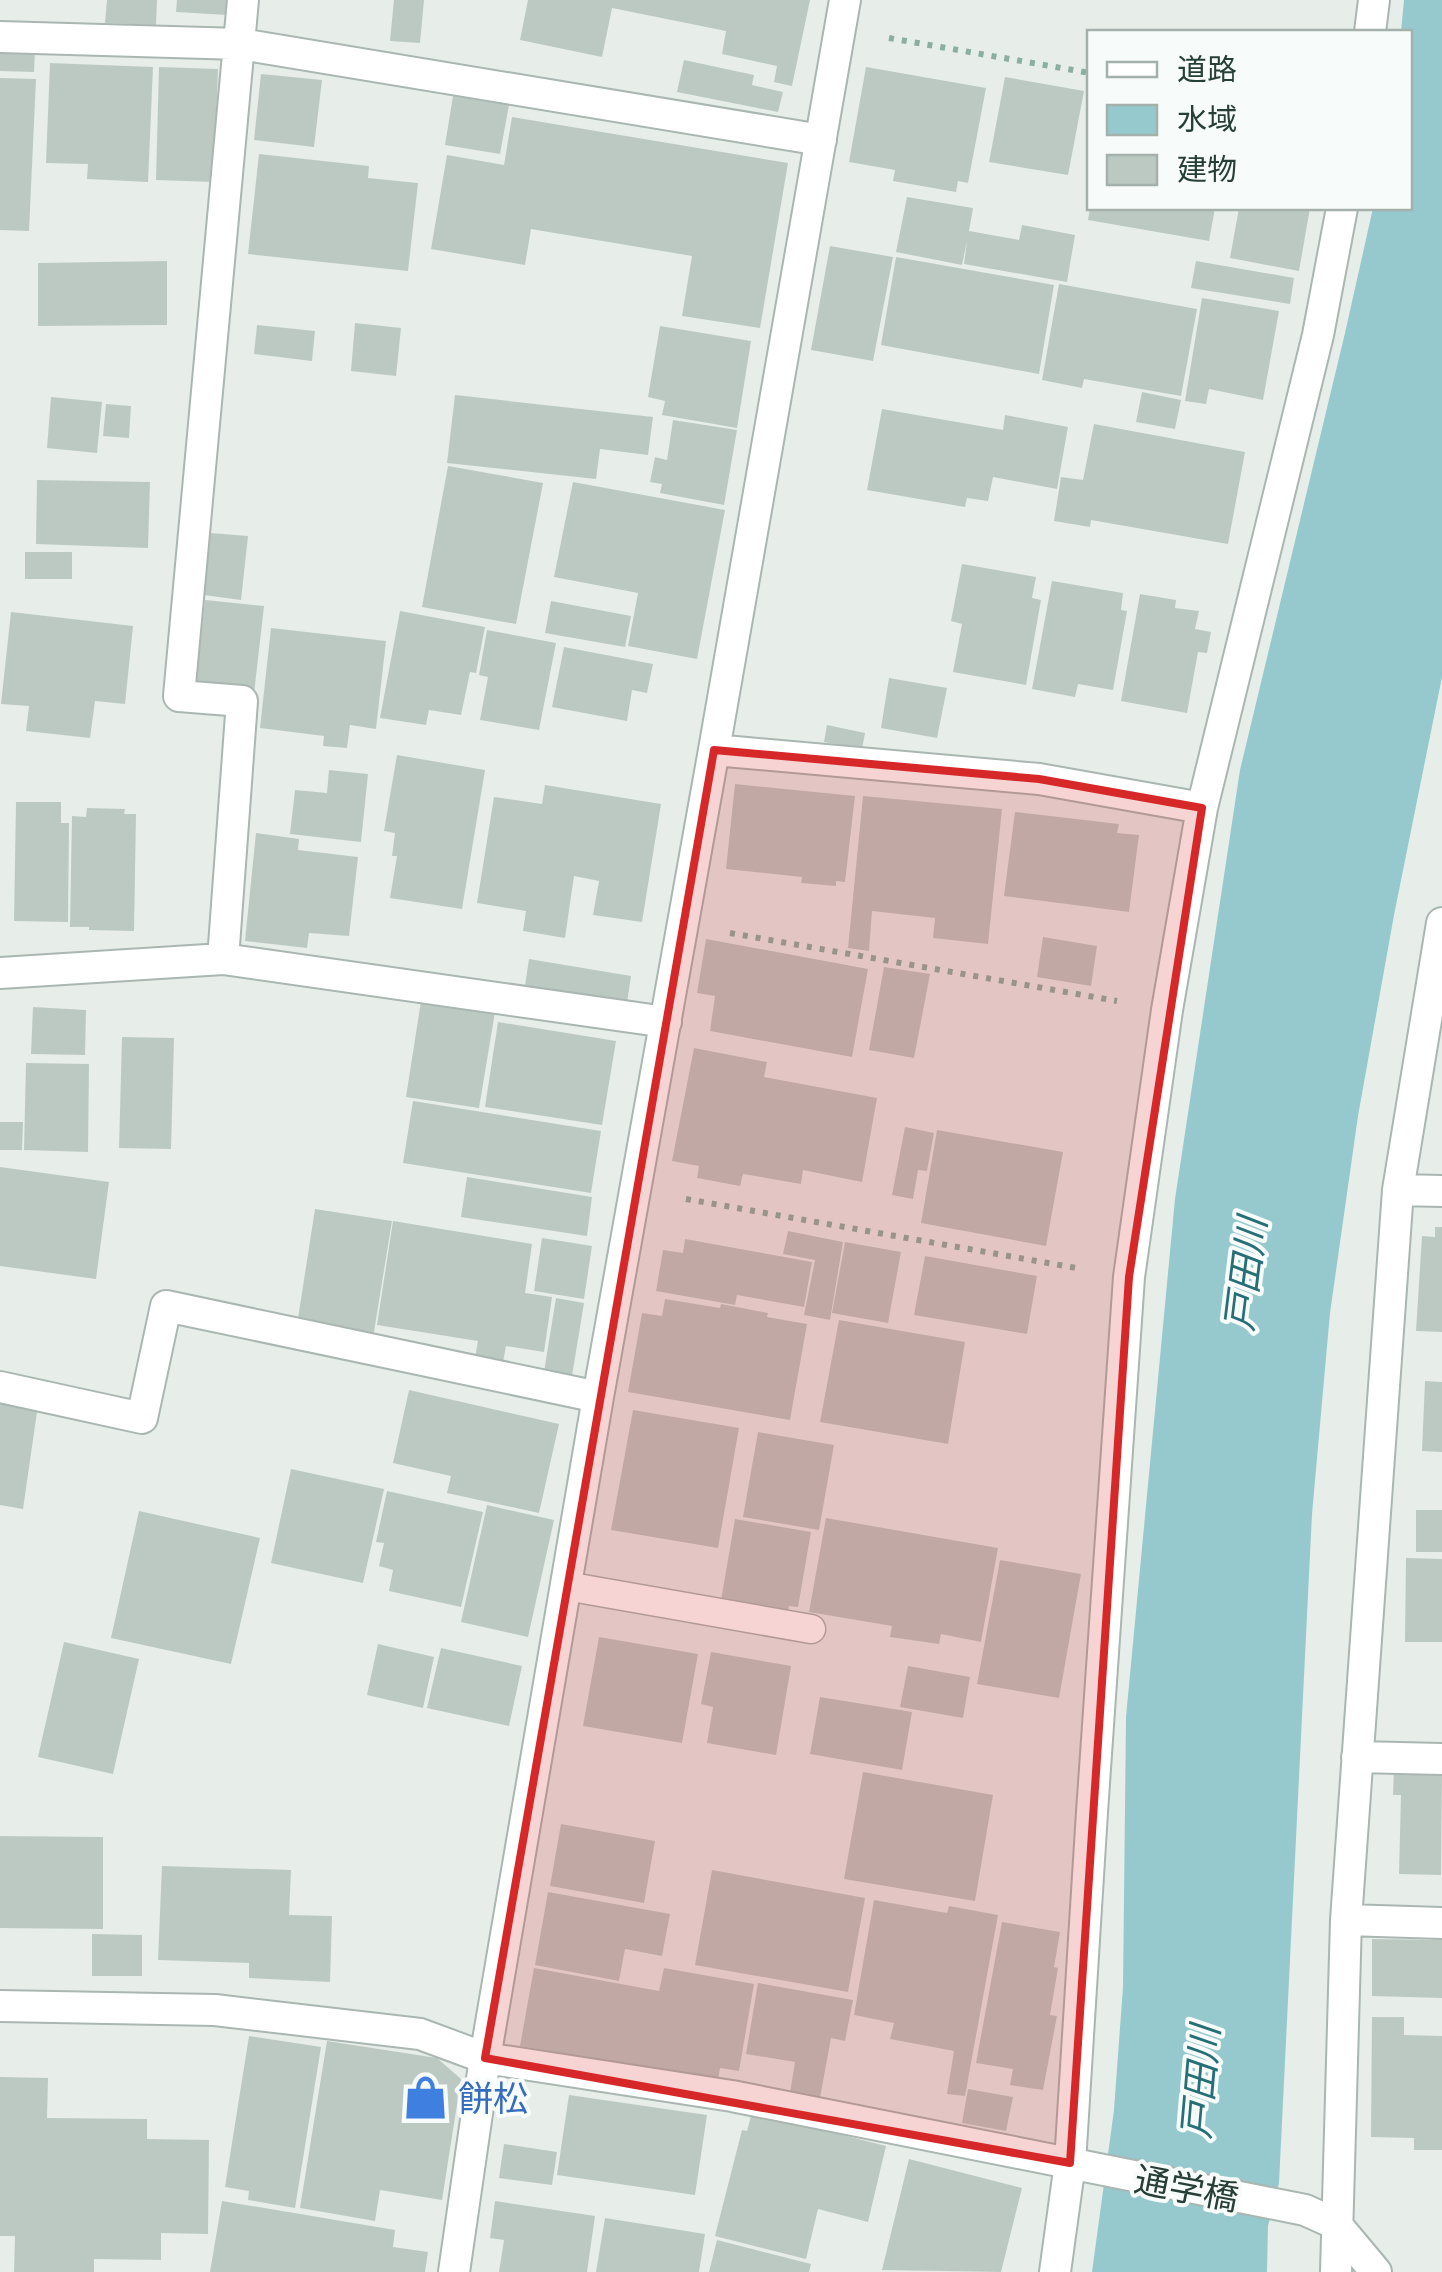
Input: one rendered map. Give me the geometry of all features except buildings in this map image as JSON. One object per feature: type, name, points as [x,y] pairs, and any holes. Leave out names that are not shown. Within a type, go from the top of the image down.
[{"type":"street","points":[[223,959],[242,700],[179,696],[244,0]]},
{"type":"street","points":[[1370,30],[1374,0]]},
{"type":"street","points":[[454,2272],[484,2058],[842,15]]},
{"type":"street","points":[[0,37],[240,44],[821,140]]},
{"type":"street","points":[[1055,2272],[1070,2163],[1129,1277],[1167,1010],[1202,808],[1318,335],[1342,210]]},
{"type":"street","points":[[714,750],[1039,779],[1202,808]]},
{"type":"street","points":[[1336,2272],[1346,1920],[1398,1190],[1442,923]]},
{"type":"street","points":[[0,972],[223,959],[666,1022]]},
{"type":"street","points":[[1398,1190],[1442,1191]]},
{"type":"street","points":[[0,1387],[142,1418],[166,1306],[598,1397]]},
{"type":"street","points":[[1357,1756],[1442,1759]]},
{"type":"street","points":[[1346,1920],[1442,1923]]},
{"type":"street","name":"通学橋","points":[[0,2006],[215,2010],[420,2034],[484,2058],[732,2096],[1304,2210],[1336,2224]]},
{"type":"street","points":[[1336,2224],[1376,2272]]},
{"type":"lane","points":[[566,1586],[811,1629]]},
{"type":"path","points":[[842,15],[1087,72]]},
{"type":"path","points":[[682,925],[1167,1010]]},
{"type":"path","points":[[635,1191],[1129,1277]]},
{"type":"highlighted area","points":[[714,750],[1039,779],[1202,808],[1129,1277],[1070,2163],[485,2058]]},
{"type":"water","name":"戸田川","points":[[1404,0],[1442,0],[1442,677],[1358,1116],[1330,1313],[1312,1514],[1279,2183],[1268,2226],[1267,2272],[1092,2272],[1114,2110],[1123,1987],[1126,1717],[1175,1199],[1240,770],[1373,210],[1412,210],[1412,30],[1401,30]]},
{"type":"place","name":"餅松","points":[[425,2097]]}]
